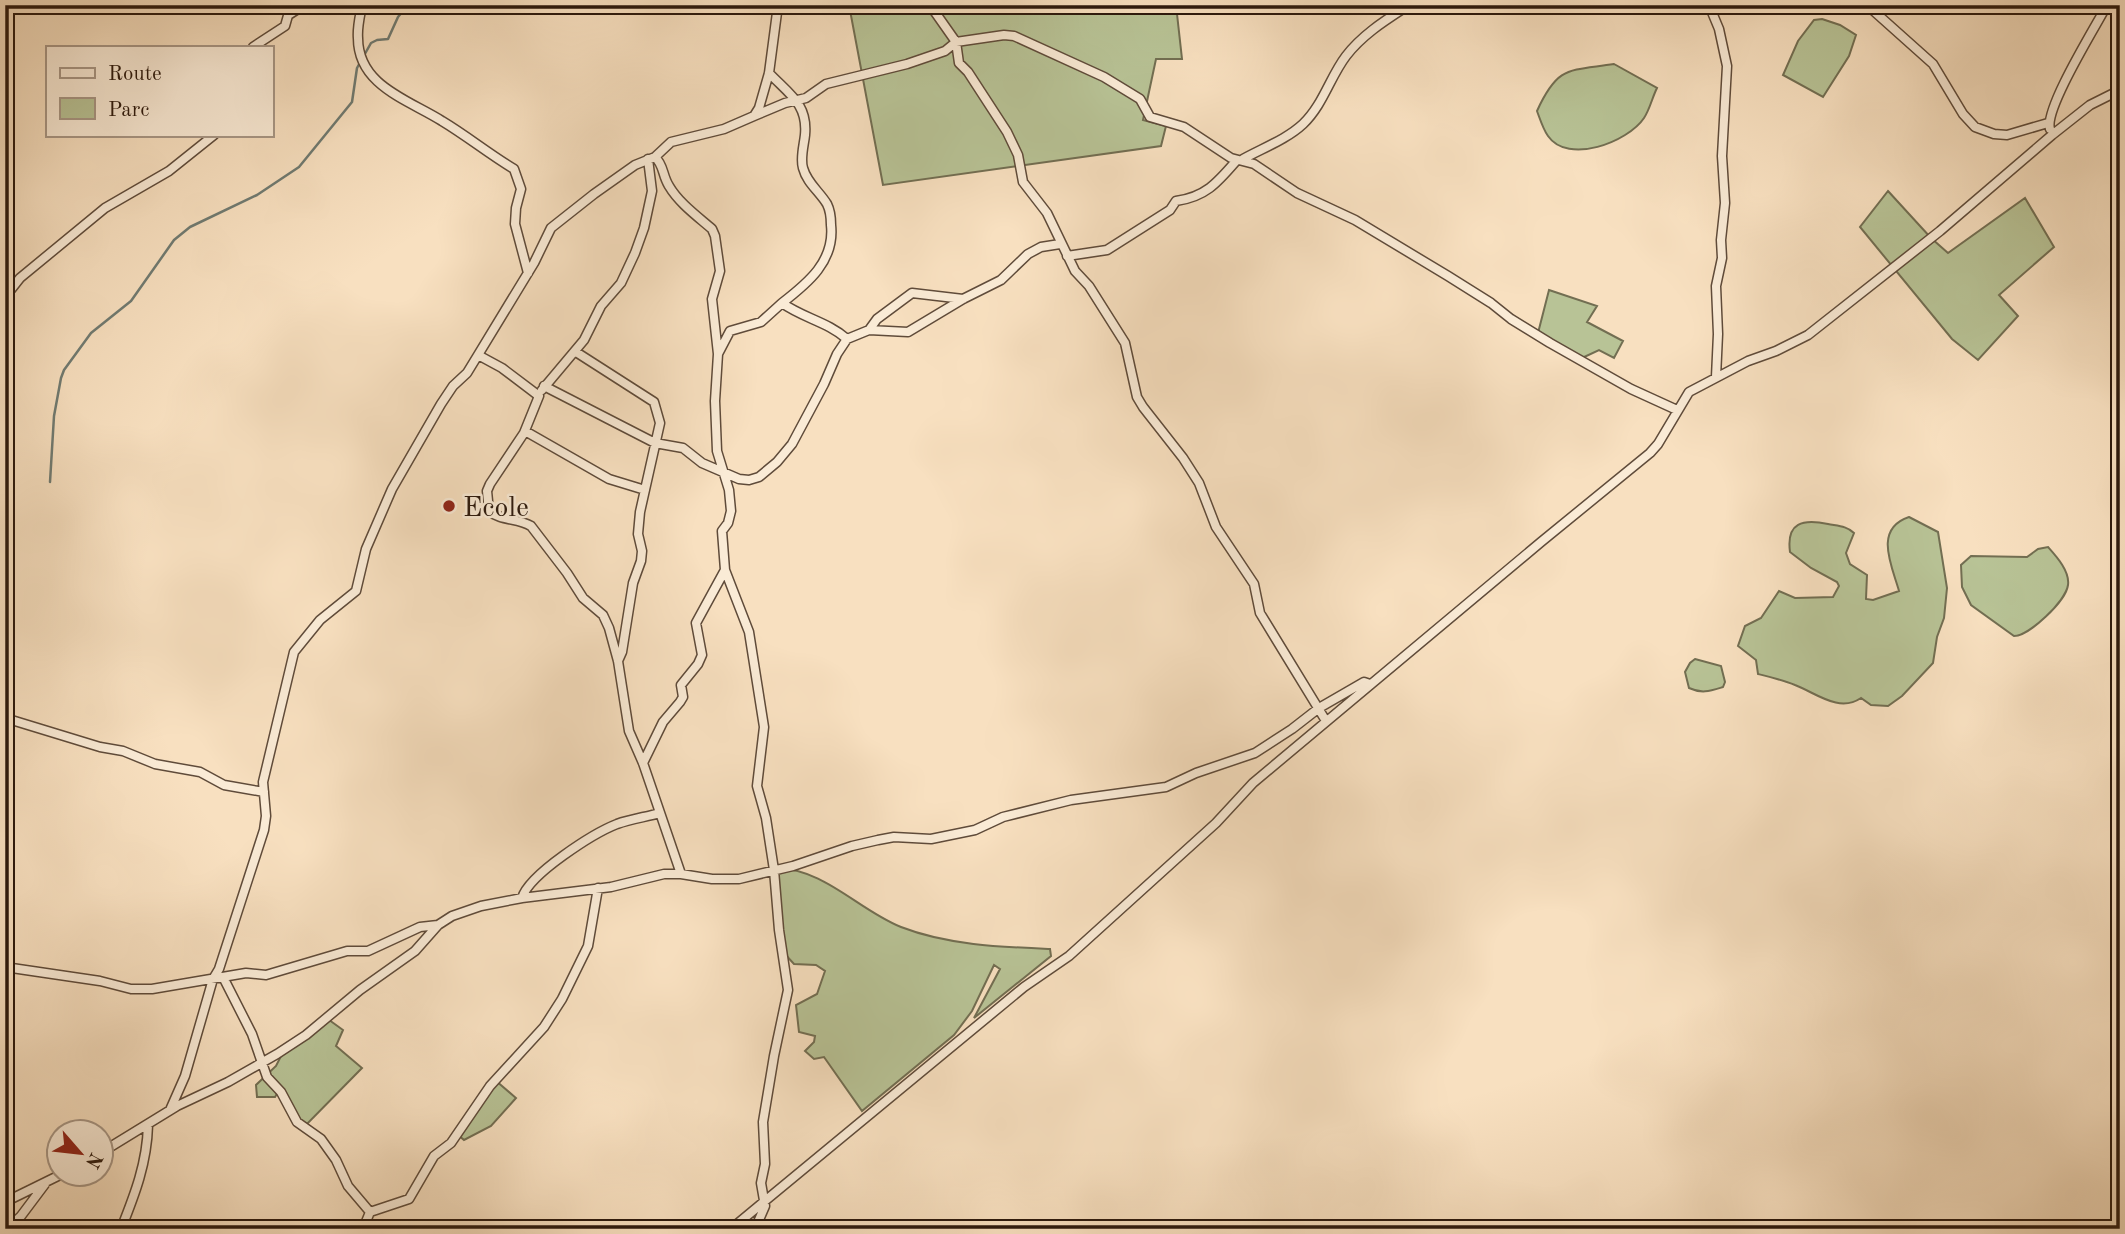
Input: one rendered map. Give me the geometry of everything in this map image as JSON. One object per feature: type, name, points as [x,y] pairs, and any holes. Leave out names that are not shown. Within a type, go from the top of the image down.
[{"type":"street","points":[[255,46],[282,29],[291,9],[304,5]]},
{"type":"street","points":[[362,5],[358,45],[360,55],[374,79],[398,97],[442,120],[514,169],[521,189],[516,208],[516,224],[528,273]]},
{"type":"street","points":[[754,116],[769,73],[778,5]]},
{"type":"street","points":[[930,5],[956,42],[958,63],[968,72],[1007,132],[1018,155],[1023,182],[1046,213],[1075,271],[1089,286],[1125,343],[1137,397],[1199,483],[1216,527],[1254,584],[1260,613],[1326,721]]},
{"type":"street","points":[[1067,256],[1107,250],[1170,210],[1176,201],[1196,198],[1240,160],[1291,134],[1314,113],[1345,57],[1381,23],[1409,5]]},
{"type":"street","points":[[1709,5],[1719,29],[1727,65],[1722,156],[1725,203],[1722,258],[1716,286],[1716,377]]},
{"type":"street","points":[[1867,5],[1933,64],[1963,114],[1975,127],[1994,134],[2007,135],[2048,123]]},
{"type":"street","points":[[2052,135],[2048,123],[2067,78],[2107,5]]},
{"type":"street","points":[[169,1112],[185,1076],[264,830],[266,816],[262,782],[294,652],[320,620],[356,591],[366,549],[392,489],[441,404],[453,386],[467,373],[528,273],[551,228],[635,165],[652,158],[675,140],[724,129],[785,103],[797,102],[816,93],[826,84],[907,64],[945,51],[956,42],[1014,36],[1104,77],[1140,99],[1150,117],[1184,127],[1240,160],[1254,164],[1297,193],[1355,220],[1491,303],[1550,343],[1632,389],[1676,410]]},
{"type":"street","points":[[718,354],[730,331],[761,323],[798,290],[821,267],[832,243],[827,203],[807,179],[802,165],[805,114],[769,73]]},
{"type":"street","points":[[731,1229],[1013,996],[1069,956],[1216,823],[1253,783],[1650,453],[1689,392],[1808,335],[1931,239],[2052,135],[2090,106],[2120,90]]},
{"type":"street","points":[[5,297],[20,278],[104,208],[169,172],[213,136]]},
{"type":"street","points":[[652,158],[652,191],[644,228],[621,283],[601,306],[576,352],[544,386],[525,431],[487,491],[489,511],[495,516],[527,523],[542,538],[583,598],[603,615],[618,661],[629,731],[643,763],[681,874]]},
{"type":"street","points":[[652,158],[662,165],[663,176],[670,188],[712,229],[715,236],[720,271],[712,307],[718,354],[715,417],[717,451],[729,490],[731,510],[728,523],[722,531],[724,570],[749,632],[764,727],[757,786],[766,818],[774,870],[788,990],[763,1122],[765,1164],[761,1183],[764,1202],[755,1229]]},
{"type":"street","points":[[544,386],[655,443],[683,448],[702,463],[739,479],[749,480],[759,477],[777,462],[792,444],[847,339],[869,330],[908,332],[962,299],[1001,281],[1028,254],[1041,247],[1060,244]]},
{"type":"street","points":[[869,330],[877,319],[912,293],[962,299]]},
{"type":"street","points":[[782,303],[796,313],[832,326],[847,339]]},
{"type":"street","points":[[576,352],[654,402],[660,423],[638,534],[641,561],[633,583],[622,652],[618,661]]},
{"type":"street","points":[[478,355],[502,368],[539,396]]},
{"type":"street","points":[[525,431],[609,479],[645,490]]},
{"type":"street","points":[[643,763],[663,722],[680,702],[681,685],[702,654],[696,623],[724,570]]},
{"type":"street","points":[[116,1144],[306,1035],[360,990],[415,951],[438,925],[452,916],[481,906],[611,887],[664,874],[738,879],[808,862],[878,839],[932,839],[975,830],[1003,817],[1071,800],[1166,787],[1196,773],[1255,753],[1319,708],[1364,682],[1370,684]]},
{"type":"street","points":[[5,718],[100,747],[123,751],[155,764],[200,772],[225,785],[264,792]]},
{"type":"street","points":[[522,898],[526,889],[540,875],[589,839],[620,823],[660,813]]},
{"type":"street","points":[[362,1228],[370,1212],[409,1199],[430,1161],[451,1143],[490,1086],[544,1027],[562,999],[588,946],[598,888]]},
{"type":"street","points":[[5,967],[100,981],[131,989],[152,989],[246,973],[265,975],[347,951],[368,951],[420,927],[438,925]]},
{"type":"street","points":[[218,978],[252,1034],[260,1063],[271,1084],[281,1092],[296,1122],[321,1139],[336,1160],[348,1186],[370,1212]]},
{"type":"street","points":[[121,1228],[140,1180],[148,1148],[148,1125]]},
{"type":"street","points":[[5,1202],[46,1182]]},
{"type":"street","points":[[7,1229],[21,1216],[46,1183]]},
{"type":"street","points":[[653,1229],[670,1227]]},
{"type":"green space","points":[[849,5],[1176,5],[1182,59],[1156,59],[1143,120],[1166,126],[1161,146],[883,185]]},
{"type":"green space","points":[[1822,19],[1840,25],[1856,35],[1849,56],[1823,97],[1783,75],[1798,41],[1814,20]]},
{"type":"green space","points":[[1614,64],[1657,88],[1644,118],[1625,135],[1598,147],[1569,149],[1557,145],[1546,133],[1537,111],[1544,96],[1559,78],[1567,73]]},
{"type":"green space","points":[[1888,191],[1948,253],[2025,198],[2054,247],[1999,295],[2018,316],[1978,360],[1952,339],[1860,227]]},
{"type":"green space","points":[[1549,290],[1597,306],[1587,322],[1623,341],[1614,358],[1599,350],[1582,358],[1538,333]]},
{"type":"green space","points":[[1909,517],[1938,532],[1947,588],[1944,618],[1937,637],[1933,663],[1902,696],[1888,706],[1871,705],[1861,698],[1853,702],[1836,703],[1790,683],[1758,674],[1756,660],[1738,646],[1745,626],[1761,618],[1779,591],[1795,598],[1833,597],[1839,586],[1837,582],[1811,568],[1790,552],[1789,542],[1794,529],[1798,525],[1811,522],[1842,527],[1854,533],[1846,553],[1850,564],[1867,575],[1866,599],[1873,600],[1899,591],[1890,560],[1888,539],[1891,530]]},
{"type":"green space","points":[[2048,547],[2065,569],[2068,585],[2061,600],[2037,624],[2014,636],[1971,605],[1962,587],[1961,565],[1971,556],[2027,557],[2038,549]]},
{"type":"green space","points":[[1695,659],[1721,666],[1725,682],[1723,687],[1710,691],[1689,688],[1685,672]]},
{"type":"green space","points":[[776,868],[810,875],[885,919],[919,933],[974,944],[1050,949],[1051,956],[974,1018],[1000,969],[994,965],[972,1011],[954,1035],[862,1111],[824,1057],[814,1059],[805,1051],[814,1042],[815,1036],[799,1032],[796,1005],[817,994],[825,971],[816,965],[794,964],[783,952]]},
{"type":"green space","points":[[325,1017],[343,1030],[336,1046],[362,1068],[306,1125],[299,1120],[280,1089],[275,1097],[257,1097],[256,1085],[276,1066],[281,1056]]},
{"type":"green space","points":[[495,1080],[516,1098],[491,1126],[464,1140],[457,1134]]},
{"type":"waterway","points":[[50,482],[54,416],[61,378],[91,333],[131,301],[174,240],[190,227],[257,195],[299,167],[352,102],[357,68],[371,43],[388,39],[398,17],[408,5]]},
{"type":"place","name":"Ecole","points":[[449,506]]}]
